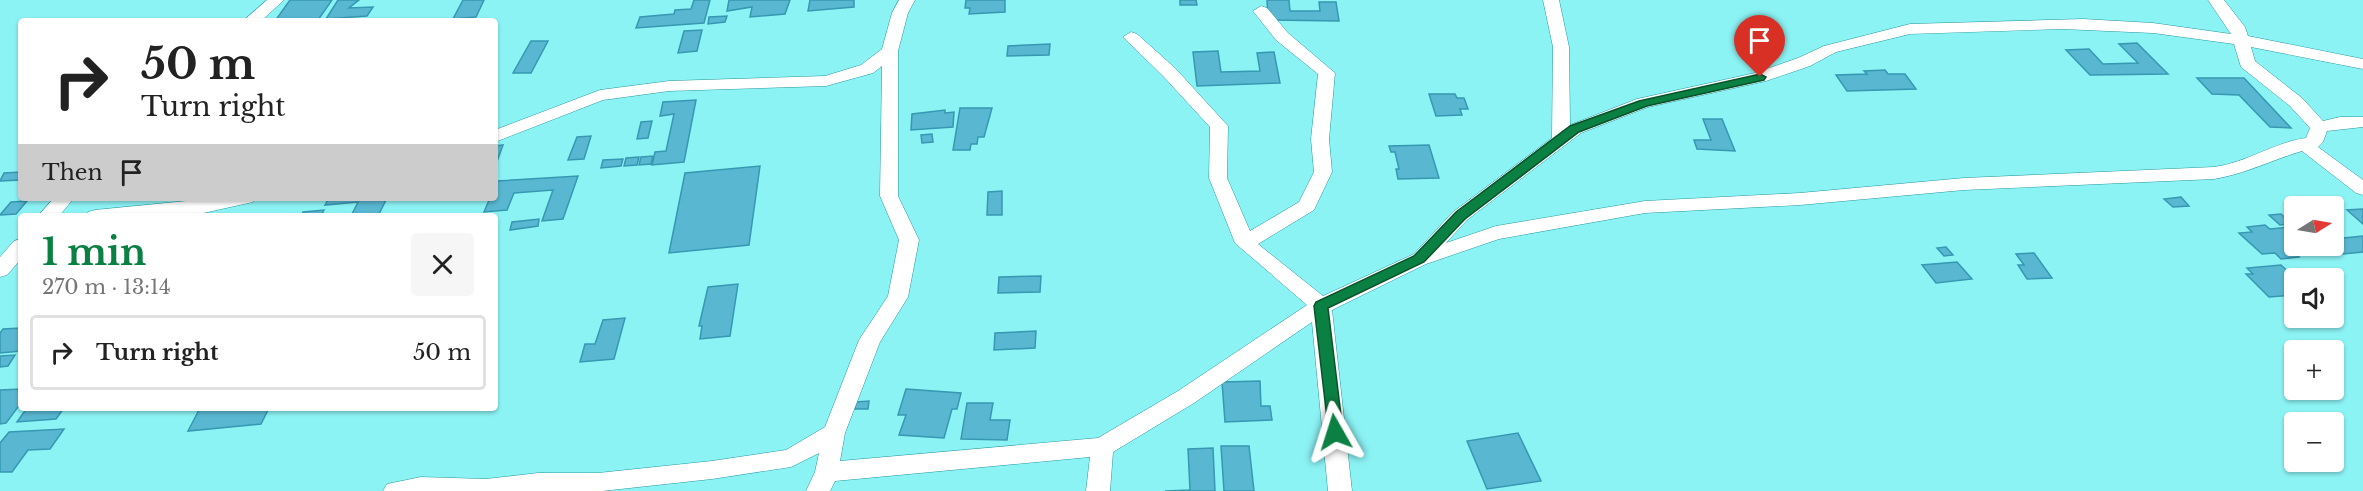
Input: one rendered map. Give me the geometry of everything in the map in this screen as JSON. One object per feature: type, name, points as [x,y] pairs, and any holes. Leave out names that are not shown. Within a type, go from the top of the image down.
[{"type":"street","points":[[255,18],[276,0]]},
{"type":"street","points":[[818,491],[827,472],[834,433],[870,340],[898,297],[909,240],[889,196],[890,51],[900,13],[907,0]]},
{"type":"street","points":[[1551,0],[1561,46],[1561,138]]},
{"type":"street","points":[[2216,0],[2237,27],[2247,63],[2295,102],[2319,127]]},
{"type":"street","points":[[1245,243],[1307,206],[1323,172],[1320,139],[1327,73],[1276,32],[1266,22],[1261,11]]},
{"type":"street","points":[[1419,259],[1460,216],[1561,138],[1583,125],[1635,106],[1760,77],[1804,63],[1830,49],[1910,29],[2085,24],[2145,27],[2239,39],[2363,64]]},
{"type":"street","points":[[1131,37],[1169,72],[1202,111],[1219,126],[1218,178],[1245,243],[1321,306],[1340,491]]},
{"type":"street","points":[[498,135],[600,95],[669,86],[826,81],[867,69],[890,51]]},
{"type":"street","points":[[2319,127],[2340,122],[2363,122]]},
{"type":"street","points":[[827,472],[1102,447],[1186,397],[1321,306],[1419,259],[1496,233],[1620,209],[1800,200],[1964,184],[2099,176],[2214,173],[2235,170],[2261,157],[2314,142],[2319,127]]},
{"type":"street","points":[[2304,144],[2332,168],[2363,189]]},
{"type":"street","points":[[51,213],[61,201]]},
{"type":"street","points":[[118,213],[199,208],[232,201]]},
{"type":"street","points":[[0,271],[18,250]]},
{"type":"street","points":[[0,271],[18,260]]},
{"type":"street","points":[[395,491],[421,487],[486,489],[538,482],[598,482],[712,470],[790,458],[834,433]]},
{"type":"street","points":[[1098,491],[1102,447]]},
{"type":"building","points":[[290,0],[332,0],[319,18],[277,18]]},
{"type":"building","points":[[338,0],[359,0],[349,8],[373,7],[367,16],[327,18]]},
{"type":"building","points":[[463,0],[484,0],[476,17],[454,18]]},
{"type":"building","points":[[694,0],[710,0],[704,23],[636,28],[640,17],[674,14],[675,10],[691,9]]},
{"type":"building","points":[[729,0],[790,0],[785,14],[750,17],[752,7],[727,11]]},
{"type":"building","points":[[810,0],[854,0],[854,7],[808,11]]},
{"type":"building","points":[[966,0],[1005,0],[1005,12],[969,14],[970,8],[965,8]]},
{"type":"building","points":[[1180,0],[1196,0],[1197,5],[1180,5]]},
{"type":"building","points":[[1267,0],[1289,0],[1290,11],[1320,11],[1319,2],[1336,2],[1339,21],[1268,20]]},
{"type":"building","points":[[727,16],[725,22],[708,24],[709,17]]},
{"type":"building","points":[[702,30],[697,51],[678,53],[684,31]]},
{"type":"building","points":[[531,41],[548,41],[531,73],[513,73]]},
{"type":"building","points":[[2137,43],[2168,74],[2090,75],[2066,50],[2089,49],[2103,64],[2138,63],[2119,44]]},
{"type":"building","points":[[1050,44],[1049,55],[1007,56],[1008,46]]},
{"type":"building","points":[[1218,51],[1221,72],[1260,71],[1257,53],[1274,52],[1280,83],[1197,86],[1193,52]]},
{"type":"building","points":[[1885,70],[1888,74],[1905,74],[1916,89],[1847,91],[1836,75],[1867,74],[1864,71]]},
{"type":"building","points":[[2197,78],[2244,78],[2291,128],[2270,127],[2239,95],[2212,94]]},
{"type":"building","points":[[1429,94],[1455,94],[1457,98],[1464,98],[1468,109],[1460,109],[1462,115],[1436,116]]},
{"type":"building","points":[[696,100],[684,162],[652,165],[655,152],[666,151],[674,114],[660,116],[663,102]]},
{"type":"building","points":[[960,108],[992,108],[984,137],[978,137],[977,144],[971,144],[970,150],[953,150]]},
{"type":"building","points":[[945,110],[945,113],[954,112],[953,127],[911,130],[912,114]]},
{"type":"building","points":[[1703,119],[1722,119],[1735,151],[1697,149],[1694,140],[1711,140]]},
{"type":"building","points":[[652,121],[648,138],[637,139],[641,122]]},
{"type":"building","points":[[932,134],[933,142],[922,143],[921,135]]},
{"type":"building","points":[[591,136],[584,159],[568,160],[577,137]]},
{"type":"building","points":[[503,145],[498,159],[498,146]]},
{"type":"building","points":[[1429,145],[1439,178],[1398,179],[1396,169],[1399,169],[1395,152],[1391,152],[1389,146]]},
{"type":"building","points":[[653,156],[651,164],[639,165],[641,157]]},
{"type":"building","points":[[639,157],[637,165],[624,166],[626,158]]},
{"type":"building","points":[[623,159],[621,166],[601,168],[603,160]]},
{"type":"building","points":[[760,166],[749,245],[669,253],[685,173]]},
{"type":"building","points":[[18,172],[18,180],[0,181],[4,173]]},
{"type":"building","points":[[578,176],[563,219],[542,221],[553,190],[514,193],[507,210],[484,212],[489,201],[498,201],[498,181]]},
{"type":"building","points":[[1002,191],[1002,215],[987,215],[988,192]]},
{"type":"building","points":[[2181,197],[2189,206],[2173,207],[2164,199]]},
{"type":"building","points":[[27,201],[16,214],[0,215],[11,202]]},
{"type":"building","points":[[327,201],[386,201],[380,213],[352,213],[358,202],[325,205]]},
{"type":"building","points":[[2363,209],[2363,224],[2347,210]]},
{"type":"building","points":[[324,210],[322,213],[303,212]]},
{"type":"building","points":[[2281,214],[2284,217],[2284,225],[2280,225],[2269,215]]},
{"type":"building","points":[[539,219],[538,226],[510,230],[512,222]]},
{"type":"building","points":[[2265,225],[2270,229],[2284,228],[2284,256],[2299,257],[2281,259],[2275,253],[2262,254],[2239,233],[2252,232],[2247,227]]},
{"type":"building","points":[[2363,236],[2363,252],[2344,254],[2344,238]]},
{"type":"building","points":[[1946,247],[1953,255],[1944,256],[1937,248]]},
{"type":"building","points":[[2034,253],[2052,278],[2027,279],[2018,265],[2024,265],[2016,254]]},
{"type":"building","points":[[1957,262],[1972,279],[1936,283],[1922,265]]},
{"type":"building","points":[[2281,265],[2284,268],[2284,296],[2269,297],[2246,274],[2253,274],[2247,268]]},
{"type":"building","points":[[1041,276],[1040,292],[998,293],[999,277]]},
{"type":"building","points":[[738,284],[730,336],[700,339],[702,326],[699,326],[708,287]]},
{"type":"building","points":[[625,318],[614,359],[580,362],[585,344],[595,344],[603,320]]},
{"type":"building","points":[[18,328],[18,351],[0,353],[0,333],[3,329]]},
{"type":"building","points":[[1036,331],[1035,348],[994,350],[995,333]]},
{"type":"building","points":[[15,355],[8,366],[0,367],[0,356]]},
{"type":"building","points":[[1260,381],[1261,406],[1270,406],[1272,420],[1225,422],[1222,382]]},
{"type":"building","points":[[18,389],[18,407],[6,423],[0,424],[0,390]]},
{"type":"building","points":[[906,389],[961,393],[957,409],[952,409],[944,438],[899,435],[906,415],[898,415]]},
{"type":"building","points":[[869,401],[868,409],[855,409],[856,402]]},
{"type":"building","points":[[967,403],[993,403],[990,420],[1010,420],[1007,440],[961,439]]},
{"type":"building","points":[[25,411],[62,411],[56,419],[17,422]]},
{"type":"building","points":[[198,411],[268,411],[261,424],[188,431]]},
{"type":"building","points":[[64,429],[50,449],[28,450],[12,472],[0,472],[0,443],[9,432]]},
{"type":"building","points":[[1518,433],[1541,481],[1487,489],[1467,441]]},
{"type":"building","points":[[1221,446],[1249,446],[1254,491],[1224,491]]},
{"type":"building","points":[[1213,448],[1215,491],[1165,491],[1190,490],[1188,449]]},
{"type":"route","points":[[1335,432],[1321,306],[1419,259],[1460,216],[1575,129],[1608,114],[1643,103],[1760,77]]}]
